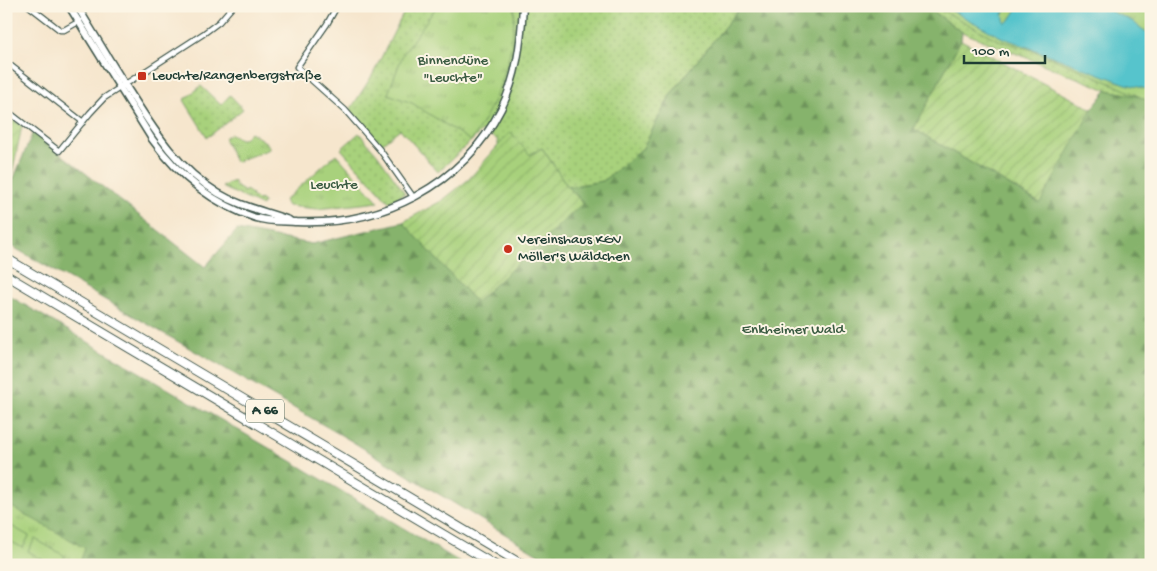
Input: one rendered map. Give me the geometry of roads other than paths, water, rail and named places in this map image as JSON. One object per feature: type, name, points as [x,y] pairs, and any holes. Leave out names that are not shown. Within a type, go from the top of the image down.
[{"type":"highway","name":"A 66","points":[[6,258],[523,565]]},
{"type":"highway","name":"A 66","points":[[6,275],[496,565]]},
{"type":"street","points":[[29,6],[60,30],[64,30],[81,20]]},
{"type":"street","points":[[69,6],[81,20],[122,86],[168,149],[210,191],[243,206],[293,222],[325,223],[376,213],[414,198],[437,184],[458,167],[480,143],[497,116],[509,90],[518,60],[523,6]]},
{"type":"street","points":[[77,6],[81,20]]},
{"type":"street","points":[[6,110],[59,152],[100,101],[204,34],[221,20],[233,6]]},
{"type":"street","points":[[337,6],[327,24],[297,67],[345,110],[380,150],[414,198]]},
{"type":"street","points":[[6,62],[83,122]]},
{"type":"water","points":[[943,6],[1008,6],[1003,14],[1005,23],[1010,20],[1019,6],[1100,6],[1132,21],[1151,36],[1151,90],[1126,84],[1001,37]]},
{"type":"place","name":"Leuchte/Rangenbergstraße","points":[[142,76]]},
{"type":"place","name":"Vereinshaus KGV Möller's Wäldchen","points":[[508,249]]},
{"type":"park label","name":"Binnendüne \"Leuchte\"","points":[[453,70]]},
{"type":"park label","name":"Leuchte","points":[[334,185]]},
{"type":"park label","name":"Enkheimer Wald","points":[[793,330]]}]
